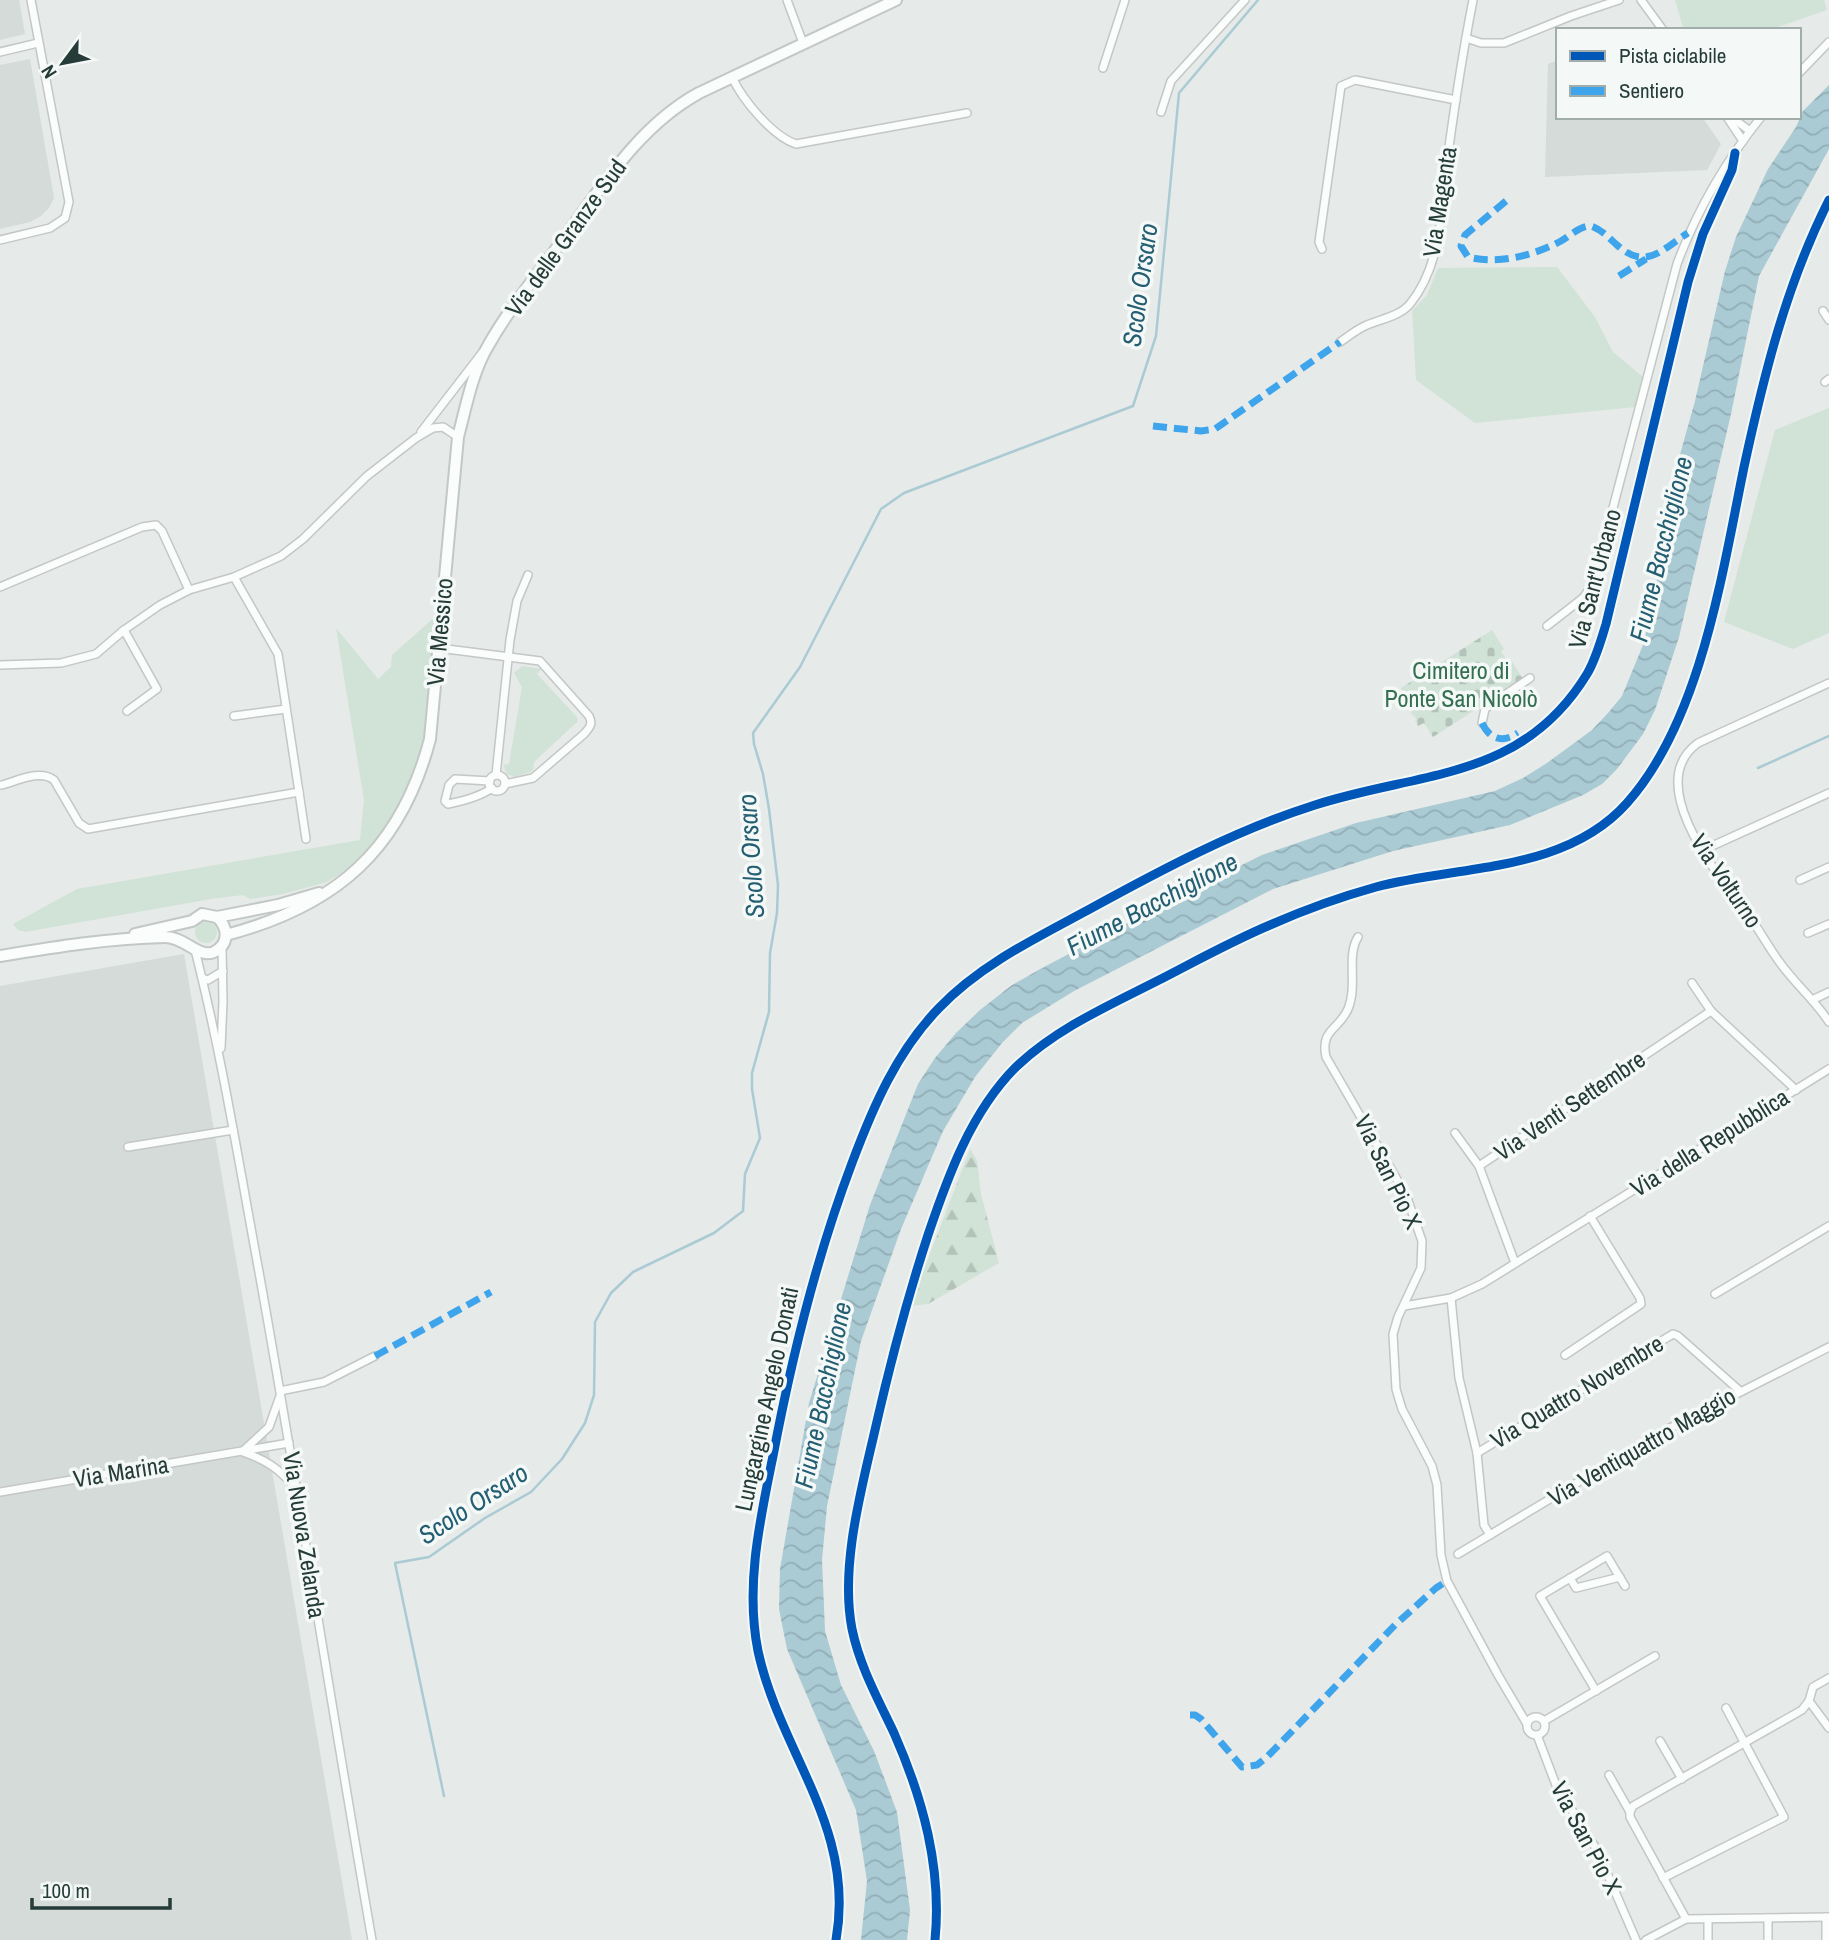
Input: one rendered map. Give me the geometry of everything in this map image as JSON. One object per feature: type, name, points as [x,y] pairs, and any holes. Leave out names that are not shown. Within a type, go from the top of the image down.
[{"type":"street","points":[[0,240],[50,228],[65,218],[69,202],[31,0]]},
{"type":"street","points":[[787,0],[803,43]]},
{"type":"street","name":"Via delle Granze Sud","points":[[416,438],[487,347],[615,169],[657,121],[680,104],[732,77],[896,0]]},
{"type":"street","points":[[1103,68],[1125,0]]},
{"type":"street","points":[[1161,112],[1171,80],[1245,0]]},
{"type":"street","name":"Via Magenta","points":[[1340,342],[1359,329],[1403,310],[1420,289],[1436,249],[1465,38],[1474,0]]},
{"type":"street","points":[[1465,38],[1480,43],[1504,43],[1619,0]]},
{"type":"street","points":[[1641,0],[1662,28]]},
{"type":"street","points":[[1801,70],[1829,41]]},
{"type":"street","points":[[0,52],[38,43]]},
{"type":"street","points":[[732,77],[740,92],[778,135],[796,144],[967,113]]},
{"type":"street","points":[[1322,249],[1319,242],[1341,86],[1355,80],[1456,100]]},
{"type":"street","points":[[1730,119],[1743,141]]},
{"type":"street","points":[[1732,119],[1751,131]]},
{"type":"street","name":"Via Sant'Urbano","points":[[1547,626],[1583,598],[1596,575],[1677,264],[1688,233],[1705,199],[1760,119]]},
{"type":"street","name":"Via Sant'Urbano","points":[[1267,822],[1355,793],[1463,770],[1487,761],[1530,738],[1571,698],[1590,670],[1606,624],[1688,282],[1703,234],[1732,170],[1735,153]]},
{"type":"street","points":[[1824,311],[1829,320]]},
{"type":"street","name":"Via Messico","points":[[226,935],[284,916],[332,889],[377,848],[396,824],[410,799],[422,770],[430,739],[458,438],[470,391],[487,347]]},
{"type":"street","name":"Via delle Granze Sud","points":[[0,665],[61,663],[96,654],[160,605],[189,590],[234,577],[281,556],[303,539],[367,476],[416,438],[433,428],[443,427],[458,438]]},
{"type":"street","points":[[0,587],[142,527],[156,525],[162,531],[189,590]]},
{"type":"street","points":[[505,784],[503,778],[493,782],[455,779],[449,785],[445,801],[448,804],[485,793],[493,782],[517,601],[528,575]]},
{"type":"street","points":[[234,577],[278,654],[306,839]]},
{"type":"street","points":[[124,630],[157,689],[127,711]]},
{"type":"street","points":[[439,648],[540,661],[592,721],[584,734],[533,778],[505,784],[500,790],[493,782]]},
{"type":"street","points":[[1482,723],[1485,709],[1530,678]]},
{"type":"street","name":"Via Volturno","points":[[1829,683],[1698,743],[1690,749],[1678,773],[1689,825],[1701,851],[1778,960],[1829,1022]]},
{"type":"street","points":[[234,716],[286,709]]},
{"type":"street","points":[[1,783],[49,776],[79,823],[83,827],[93,829],[299,792]]},
{"type":"street","points":[[1701,851],[1829,793]]},
{"type":"street","name":"Lungargine Angelo Donati","points":[[836,1940],[839,1898],[832,1842],[813,1789],[768,1688],[757,1647],[752,1599],[762,1508],[795,1344],[828,1231],[852,1162],[888,1078],[903,1052],[940,1006],[967,983],[1024,944],[1144,879],[1267,822]]},
{"type":"street","points":[[1800,880],[1829,867]]},
{"type":"street","name":"Via Messico","points":[[0,956],[119,938],[192,920],[202,914],[217,917],[278,905],[332,889]]},
{"type":"street","points":[[217,917],[222,922],[226,935],[222,946]]},
{"type":"street","points":[[192,920],[187,935],[192,947]]},
{"type":"street","points":[[1808,933],[1829,924]]},
{"type":"street","name":"Via Messico","points":[[119,938],[176,937],[208,953],[222,946]]},
{"type":"street","name":"Via San Pio X","points":[[1358,937],[1353,950],[1354,988],[1347,1011],[1327,1034],[1324,1045],[1326,1057],[1406,1195],[1422,1241],[1421,1268],[1393,1334],[1396,1389],[1402,1409],[1432,1466],[1437,1485],[1441,1555],[1445,1573],[1459,1604],[1529,1732],[1537,1735],[1556,1785],[1597,1850],[1636,1940]]},
{"type":"street","name":"Via Nuova Zelanda","points":[[221,1059],[222,946]]},
{"type":"street","name":"Via Nuova Zelanda","points":[[192,947],[221,1059],[281,1392],[334,1724],[372,1940]]},
{"type":"street","points":[[202,978],[208,980],[223,971]]},
{"type":"street","points":[[1692,983],[1711,1011],[1796,1090]]},
{"type":"street","points":[[1812,1000],[1829,992]]},
{"type":"street","name":"Via Venti Settembre","points":[[1515,1263],[1479,1167],[1711,1011]]},
{"type":"street","name":"Via della Repubblica","points":[[1404,1307],[1451,1298],[1482,1284],[1829,1069]]},
{"type":"street","points":[[128,1147],[233,1130]]},
{"type":"street","points":[[1455,1133],[1479,1167]]},
{"type":"street","points":[[1565,1355],[1641,1304],[1640,1298],[1590,1216]]},
{"type":"street","points":[[1715,1294],[1829,1226]]},
{"type":"street","points":[[1451,1298],[1459,1378],[1477,1454],[1484,1525],[1490,1535]]},
{"type":"street","name":"Via Quattro Novembre","points":[[1477,1454],[1673,1334],[1740,1391]]},
{"type":"street","name":"Via Ventiquattro Maggio","points":[[1458,1553],[1662,1432],[1829,1347]]},
{"type":"street","points":[[297,1490],[278,1468],[261,1458],[242,1452],[269,1427],[281,1392],[324,1382],[375,1356]]},
{"type":"street","name":"Via Marina","points":[[0,1492],[289,1443]]},
{"type":"street","points":[[1596,1691],[1540,1596],[1607,1556],[1625,1586]]},
{"type":"street","points":[[1570,1578],[1576,1588],[1620,1577]]},
{"type":"street","points":[[1544,1721],[1655,1656]]},
{"type":"street","points":[[1630,1812],[1633,1806],[1802,1710],[1809,1701],[1813,1687],[1829,1678]]},
{"type":"street","points":[[1809,1701],[1829,1728]]},
{"type":"street","points":[[1663,1878],[1784,1817],[1726,1708]]},
{"type":"street","points":[[1527,1724],[1533,1717],[1544,1721]]},
{"type":"street","points":[[1537,1735],[1544,1730],[1544,1721]]},
{"type":"street","points":[[1660,1741],[1682,1779]]},
{"type":"street","points":[[1609,1775],[1686,1919]]},
{"type":"street","points":[[1646,1940],[1686,1919],[1827,1917],[1826,1940]]},
{"type":"street","points":[[1768,1918],[1768,1940]]},
{"type":"street","points":[[1708,1919],[1708,1940]]},
{"type":"shaded area","points":[[0,0],[19,0],[25,34],[0,40]]},
{"type":"shaded area","points":[[30,59],[54,198],[41,216],[30,222],[0,229],[0,65]]},
{"type":"shaded area","points":[[1556,61],[1556,119],[1703,119],[1721,144],[1707,170],[1545,177],[1548,64]]},
{"type":"shaded area","points":[[184,954],[352,1940],[0,1940],[0,986]]},
{"type":"green space","points":[[1675,0],[1824,0],[1827,10],[1775,28],[1683,28]]},
{"type":"green space","points":[[1557,267],[1595,317],[1613,352],[1643,377],[1635,407],[1475,423],[1416,380],[1412,311],[1427,295],[1438,268]]},
{"type":"green space","points":[[1829,408],[1829,633],[1793,649],[1724,622],[1775,430]]},
{"type":"green space","points":[[445,608],[432,739],[378,850],[327,882],[283,894],[250,899],[243,895],[211,899],[25,932],[18,930],[13,924],[77,889],[360,840],[364,800],[336,628],[378,679],[391,667],[392,655]]},
{"type":"green space","name":"Cimitero di Ponte San Nicolò","points":[[1492,630],[1504,649],[1501,651],[1508,662],[1511,660],[1523,679],[1433,737],[1424,723],[1418,726],[1415,720],[1417,719],[1411,713],[1413,707],[1401,688]]},
{"type":"green space","points":[[522,666],[541,669],[537,674],[578,721],[534,762],[533,771],[515,777],[507,774],[503,765],[509,764],[522,687],[514,673]]},
{"type":"green space","points":[[206,921],[214,924],[217,932],[214,940],[206,943],[198,940],[195,932],[198,924]]},
{"type":"green space","points":[[970,1149],[977,1160],[981,1194],[999,1263],[928,1304],[910,1306]]},
{"type":"water","name":"Fiume Bacchiglione","points":[[1829,85],[1829,149],[1759,276],[1731,414],[1679,637],[1655,710],[1643,734],[1617,769],[1602,784],[1583,795],[1510,825],[1393,851],[1273,889],[1074,991],[1022,1023],[1002,1043],[975,1077],[943,1131],[901,1229],[861,1341],[827,1506],[822,1560],[825,1631],[841,1685],[874,1751],[897,1812],[910,1910],[907,1940],[861,1940],[867,1881],[856,1810],[787,1649],[779,1609],[780,1569],[809,1403],[870,1205],[918,1084],[935,1058],[980,1010],[1012,985],[1046,966],[1262,855],[1356,823],[1495,791],[1547,763],[1592,730],[1608,713],[1622,696],[1643,645],[1654,600],[1669,494],[1736,237],[1768,169],[1801,119],[1803,111]]},
{"type":"waterway","name":"Scolo Orsaro","points":[[444,1796],[395,1563],[429,1557],[485,1518],[531,1492],[562,1459],[585,1423],[594,1395],[595,1322],[611,1293],[633,1272],[714,1233],[743,1211],[745,1174],[760,1138],[752,1073],[769,1012],[770,953],[777,913],[778,885],[769,809],[753,733],[800,667],[881,509],[904,493],[1133,406],[1156,336],[1179,93],[1258,0]]},
{"type":"waterway","points":[[1758,768],[1829,736]]},
{"type":"marked path","points":[[1506,201],[1465,235],[1461,246],[1468,257],[1492,260],[1528,254],[1551,246],[1587,226],[1602,232],[1627,253],[1645,257],[1661,251],[1688,233]]},
{"type":"marked path","points":[[1619,276],[1646,259]]},
{"type":"marked path","points":[[1153,426],[1201,431],[1215,429],[1340,342]]},
{"type":"marked path","points":[[1482,723],[1485,729],[1497,738],[1507,738],[1518,733]]},
{"type":"marked path","points":[[375,1356],[491,1292]]},
{"type":"marked path","points":[[1190,1715],[1201,1719],[1242,1767],[1257,1765],[1395,1625],[1447,1581]]},
{"type":"cycle path","points":[[836,1940],[839,1899],[835,1862],[813,1791],[768,1688],[754,1627],[754,1578],[763,1504],[806,1308],[852,1163],[888,1081],[911,1042],[939,1008],[972,978],[1009,953],[1171,866],[1256,826],[1315,805],[1430,777],[1500,754],[1532,735],[1561,709],[1587,674],[1596,656],[1688,282],[1703,234],[1732,170],[1735,153]]},
{"type":"cycle path","points":[[935,1940],[936,1887],[928,1834],[914,1783],[855,1643],[849,1605],[850,1555],[858,1503],[913,1283],[944,1190],[974,1124],[986,1104],[1016,1067],[1049,1040],[1103,1008],[1228,944],[1296,914],[1376,887],[1542,855],[1573,843],[1602,826],[1627,803],[1652,769],[1673,731],[1691,688],[1717,598],[1768,365],[1800,265],[1829,200]]}]
